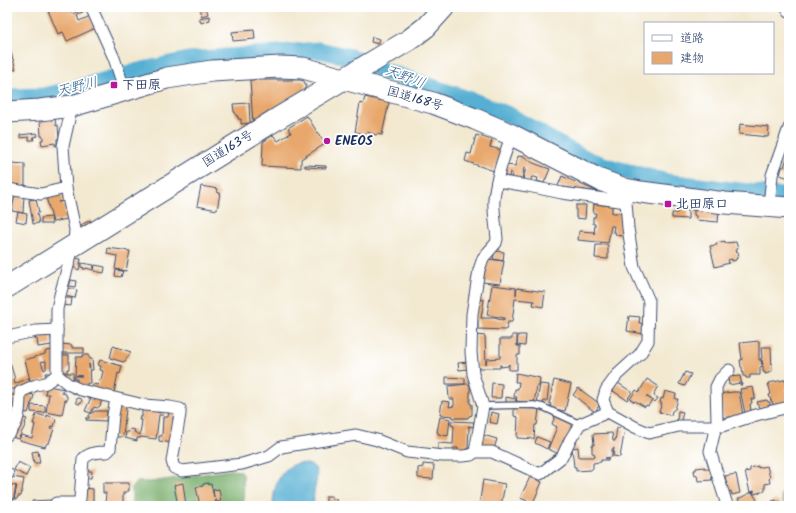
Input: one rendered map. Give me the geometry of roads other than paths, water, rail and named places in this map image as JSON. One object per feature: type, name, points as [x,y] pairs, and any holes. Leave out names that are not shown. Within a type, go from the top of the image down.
[{"type":"highway","name":"国道163号","points":[[7,287],[74,244],[409,40],[426,27],[444,7]]},
{"type":"highway","name":"国道168号","points":[[7,112],[72,106],[123,86],[212,71],[280,67],[303,68],[351,74],[364,85],[433,103],[475,119],[512,135],[626,195],[641,192],[776,207]]},
{"type":"street","points":[[91,7],[114,58],[123,86]]},
{"type":"street","points":[[786,7],[789,12]]},
{"type":"street","points":[[57,375],[57,309],[74,244],[74,229],[66,188],[63,146],[72,106]]},
{"type":"street","points":[[776,207],[772,175],[789,128]]},
{"type":"street","points":[[475,452],[483,406],[473,374],[471,327],[479,270],[483,258],[496,243],[497,239],[494,199],[505,151],[512,135]]},
{"type":"street","points":[[497,181],[562,193],[626,195],[628,228],[634,267],[649,301],[648,341],[640,354],[617,375],[606,390],[603,400],[608,412],[634,427],[649,433],[679,426],[722,426],[756,415],[789,407]]},
{"type":"street","points":[[7,189],[41,194],[66,188]]},
{"type":"street","points":[[7,338],[36,331],[57,330]]},
{"type":"street","points":[[729,370],[720,379],[716,388],[717,422],[710,451],[727,505],[729,506]]},
{"type":"street","points":[[57,375],[68,384],[81,390],[144,405],[180,409],[172,461],[174,468],[182,471],[242,464],[269,456],[281,447],[356,436],[377,440],[407,452],[442,456],[463,456],[471,455],[475,452],[492,452],[540,474],[562,457],[580,424],[608,412]]},
{"type":"street","points":[[7,435],[13,430],[18,417],[20,392],[36,385],[46,383],[57,375]]},
{"type":"street","points":[[56,503],[78,503],[80,499],[83,459],[87,455],[94,452],[108,452],[110,449],[116,399]]},
{"type":"lane","points":[[483,406],[534,405],[543,407],[580,424]]},
{"type":"water","points":[[301,463],[313,466],[317,472],[314,506],[273,506],[274,492],[279,478],[288,468]]},
{"type":"waterway","name":"天野川","points":[[7,97],[43,96],[75,89],[134,72],[188,60],[319,50],[351,57],[384,71],[468,99],[509,115],[558,144],[589,160],[613,168],[667,182],[789,197]]},
{"type":"place","name":"下田原","points":[[114,85]]},
{"type":"place","name":"ENEOS","points":[[327,141]]},
{"type":"place","name":"北田原口","points":[[668,204]]}]
